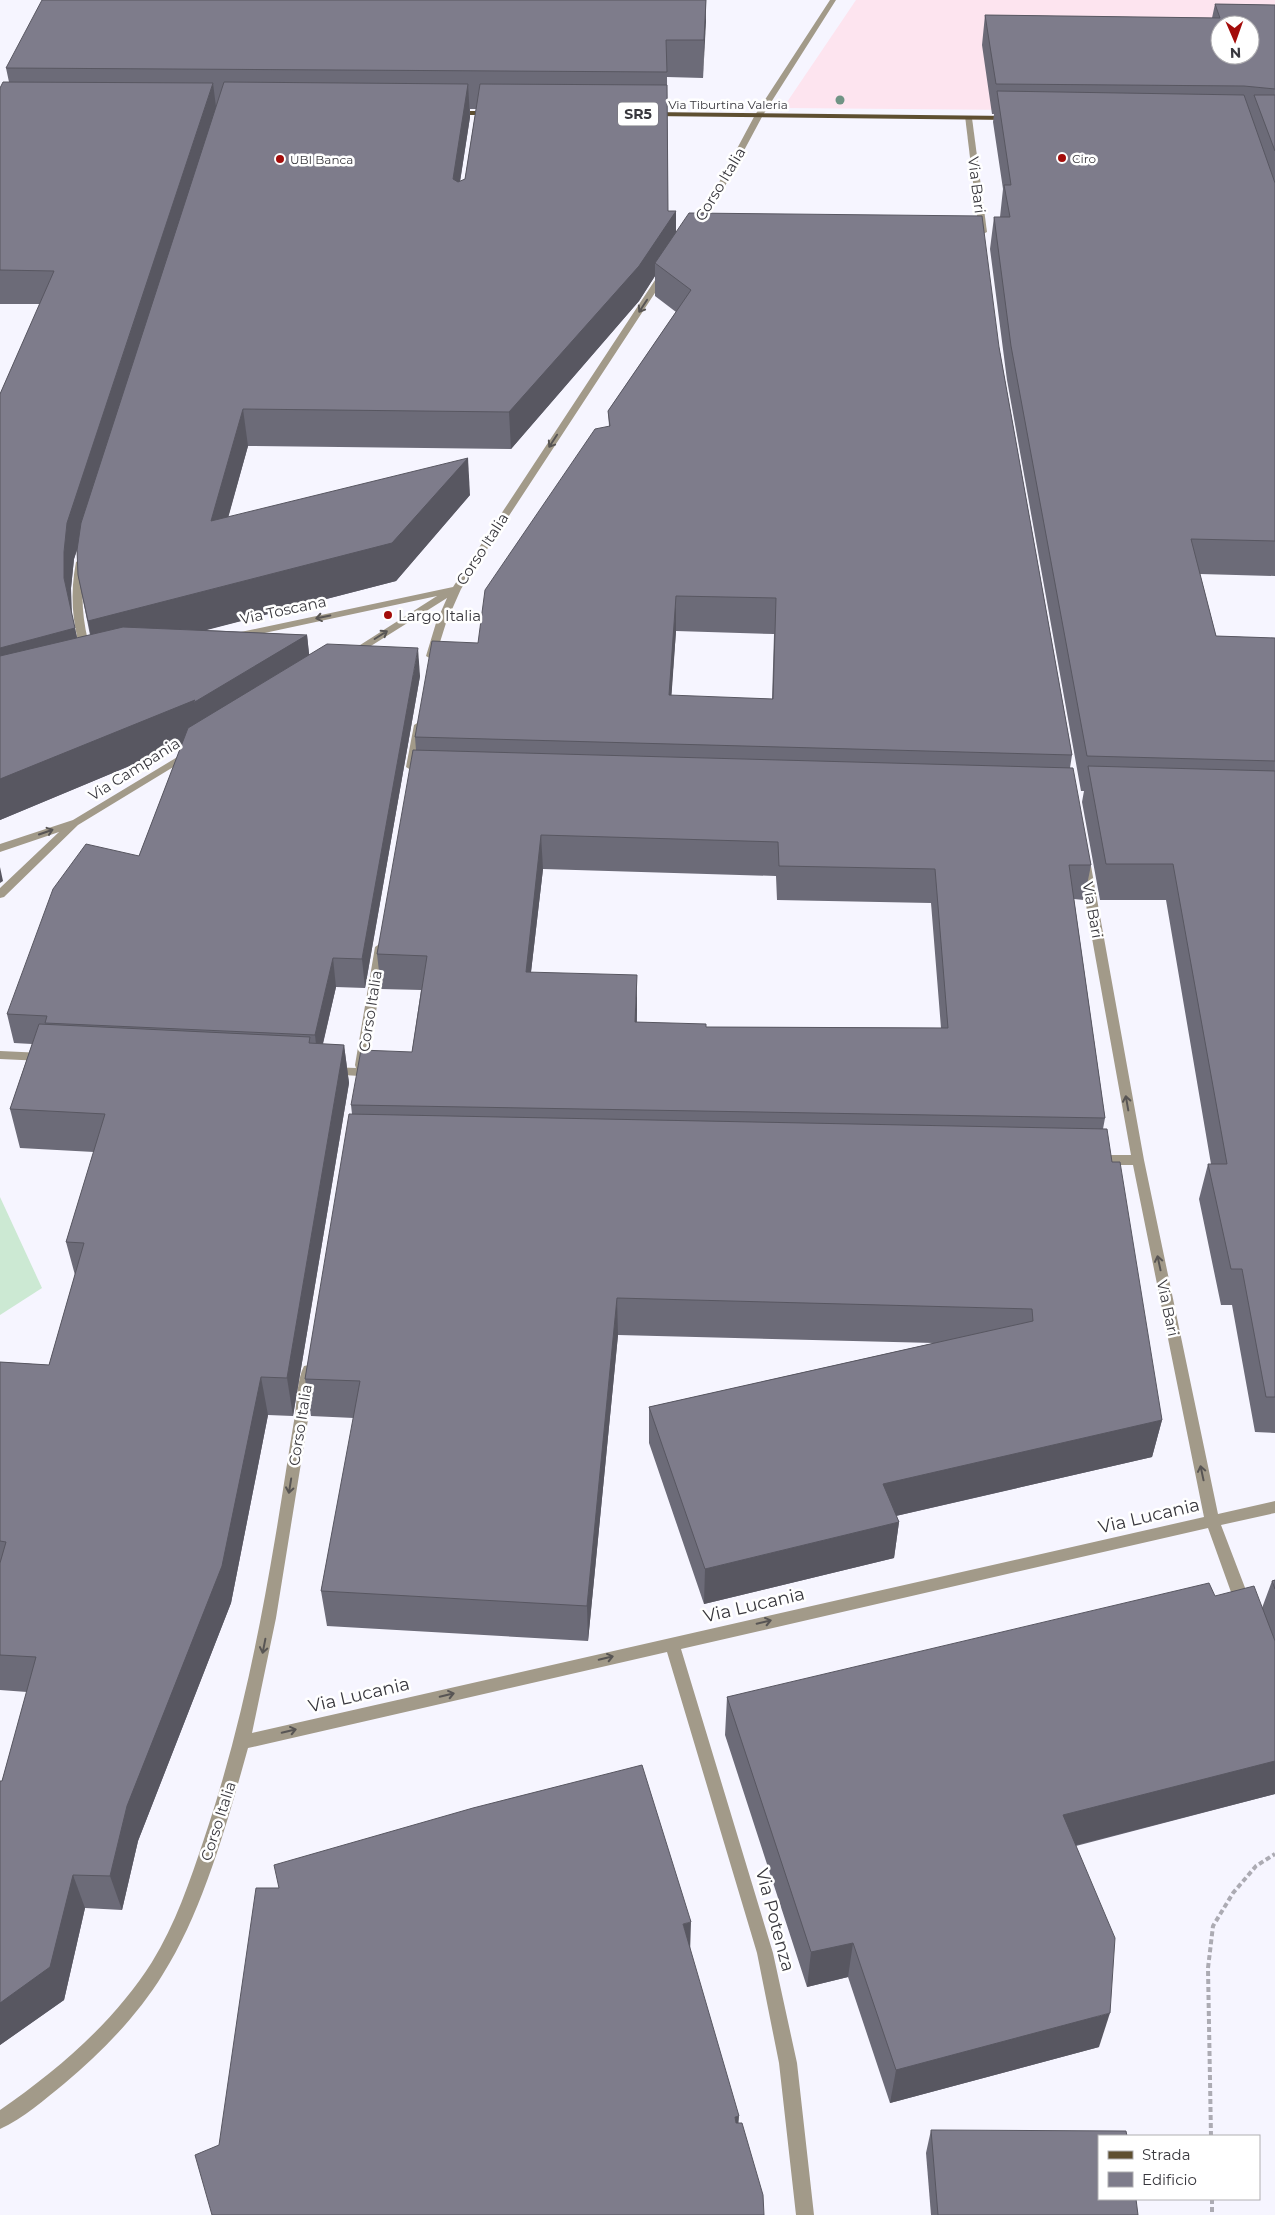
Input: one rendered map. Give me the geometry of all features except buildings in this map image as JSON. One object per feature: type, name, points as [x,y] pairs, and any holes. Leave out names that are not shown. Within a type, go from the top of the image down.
[{"type":"main road","points":[[446,113],[505,113]]},
{"type":"main road","name":"Via Tiburtina Valeria","points":[[642,114],[1017,118]]},
{"type":"street","name":"Corso Italia","points":[[689,236],[721,186],[759,115],[833,0]]},
{"type":"street","points":[[474,122],[476,113]]},
{"type":"street","name":"Via Bari","points":[[968,118],[984,244]]},
{"type":"street","name":"Corso Italia","points":[[428,669],[441,623],[456,589],[672,260]]},
{"type":"street","points":[[84,550],[75,598],[80,633],[88,659]]},
{"type":"street","points":[[338,661],[456,589]]},
{"type":"street","name":"Via Toscana","points":[[221,639],[456,589]]},
{"type":"street","points":[[409,778],[420,714]]},
{"type":"street","name":"Via Campania","points":[[0,848],[76,822],[194,749]]},
{"type":"street","points":[[0,894],[76,822]]},
{"type":"street","name":"Via Bari","points":[[1083,855],[1138,1160],[1212,1521],[1248,1618]]},
{"type":"street","name":"Corso Italia","points":[[321,1070],[359,1077],[383,935]]},
{"type":"street","points":[[0,1055],[58,1058]]},
{"type":"street","points":[[1078,1159],[1138,1160]]},
{"type":"street","name":"Corso Italia","points":[[0,2120],[112,2029],[158,1968],[192,1895],[215,1833],[256,1687],[266,1636],[310,1361]]},
{"type":"street","name":"Via Lucania","points":[[241,1742],[1275,1507]]},
{"type":"street","name":"Via Potenza","points":[[672,1643],[755,1915],[769,1971],[788,2063],[804,2215]]},
{"type":"path","points":[[1211,2135],[1208,1968],[1213,1926],[1233,1893],[1256,1866],[1275,1854]]},
{"type":"path","points":[[1212,2200],[1212,2215]]},
{"type":"shaded area","points":[[856,0],[1275,0],[1275,112],[783,108]]},
{"type":"green space","points":[[0,1197],[42,1288],[0,1315]]},
{"type":"place","name":"Ciro","points":[[1062,158]]},
{"type":"place","name":"UBI Banca","points":[[280,159]]},
{"type":"place","name":"Largo Italia","points":[[388,615]]}]
